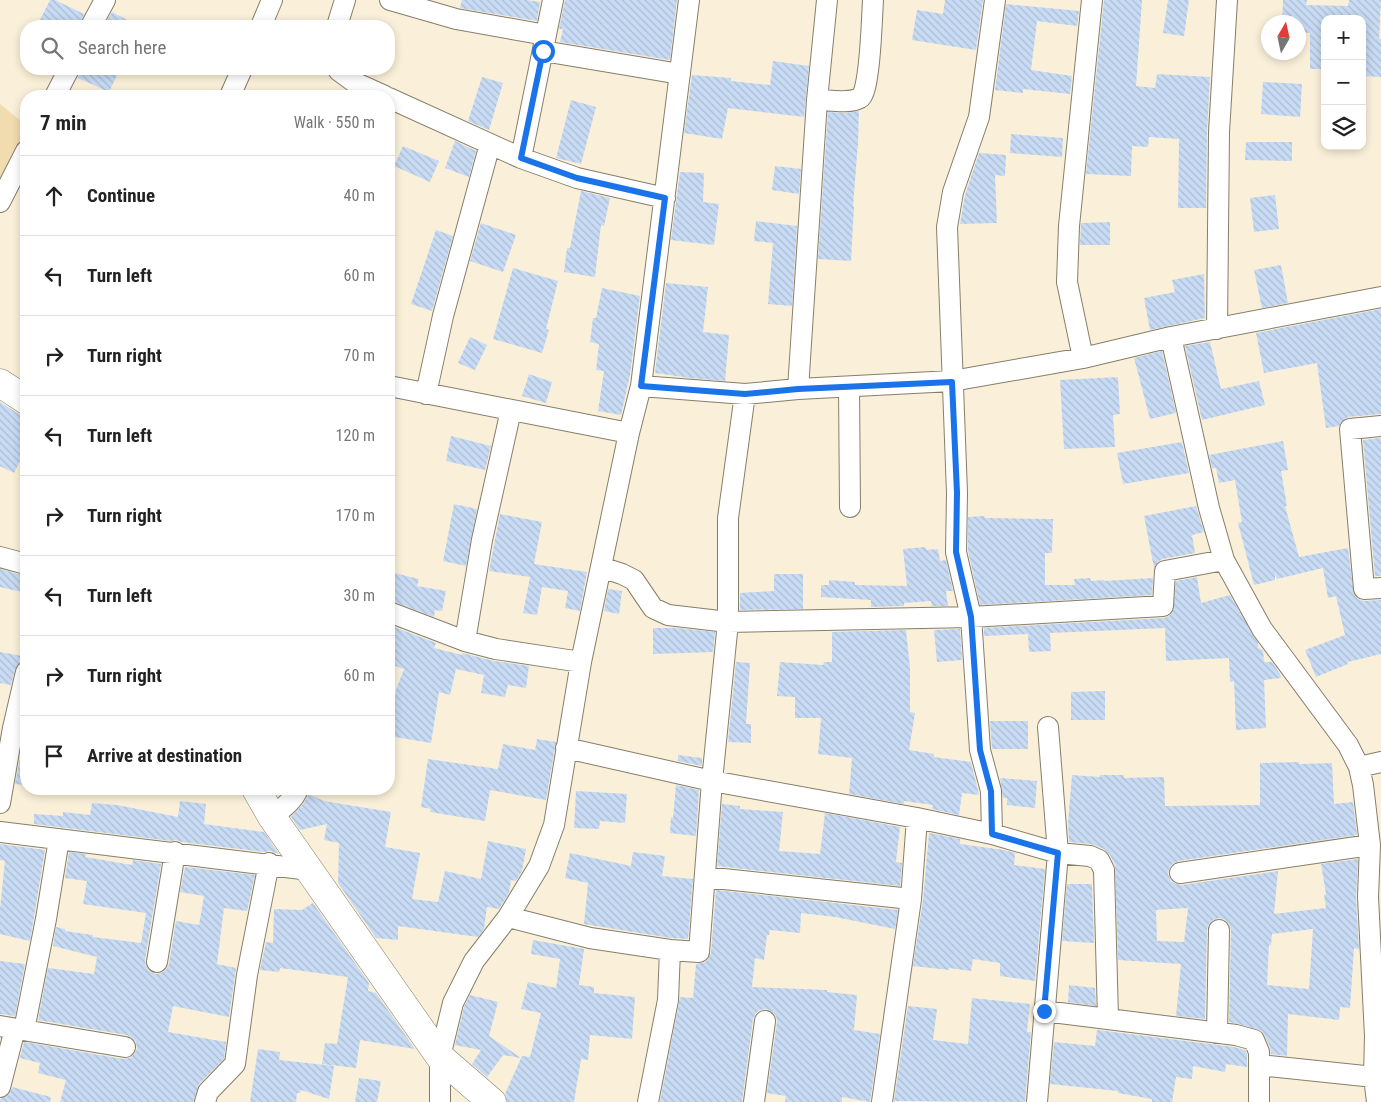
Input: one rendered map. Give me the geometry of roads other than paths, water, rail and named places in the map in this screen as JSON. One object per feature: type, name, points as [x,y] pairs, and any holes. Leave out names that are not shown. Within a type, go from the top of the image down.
[{"type":"street","points":[[94,20],[105,0]]},
{"type":"street","points":[[264,20],[272,0]]},
{"type":"street","points":[[339,20],[346,0]]},
{"type":"street","points":[[390,0],[544,43],[680,74]]},
{"type":"street","points":[[521,158],[552,0]]},
{"type":"street","points":[[440,1102],[440,1057],[454,1003],[474,961],[508,917],[539,866],[554,825],[581,662],[629,433],[641,386],[689,0]]},
{"type":"street","points":[[798,389],[817,100],[827,0]]},
{"type":"street","points":[[817,100],[850,100],[864,95],[869,62],[873,0]]},
{"type":"street","points":[[992,834],[991,791],[980,750],[971,617],[956,552],[957,493],[947,227],[953,192],[979,117],[995,0]]},
{"type":"street","points":[[1083,358],[1066,282],[1068,226],[1092,0]]},
{"type":"street","points":[[1218,329],[1219,132],[1227,0]]},
{"type":"street","points":[[58,90],[67,75]]},
{"type":"street","points":[[233,90],[239,75]]},
{"type":"street","points":[[344,75],[361,90]]},
{"type":"street","points":[[395,101],[521,158],[577,178],[665,198]]},
{"type":"street","points":[[426,394],[443,316],[490,144]]},
{"type":"street","points":[[0,202],[20,163]]},
{"type":"street","points":[[641,386],[745,394],[798,389],[952,382],[1083,358],[1172,337],[1381,297]]},
{"type":"street","points":[[1172,337],[1209,508],[1224,560],[1262,629],[1348,745],[1359,767],[1363,785],[1375,897],[1378,1036],[1374,1077],[1377,1102]]},
{"type":"street","points":[[0,383],[20,396]]},
{"type":"street","points":[[395,387],[629,433]]},
{"type":"street","points":[[849,387],[850,507]]},
{"type":"street","points":[[508,917],[590,938],[670,950],[699,952],[712,781],[728,622],[728,518],[745,394]]},
{"type":"street","points":[[465,641],[482,540],[510,410]]},
{"type":"street","points":[[1381,426],[1350,429],[1364,589],[1381,588]]},
{"type":"street","points":[[0,557],[20,562]]},
{"type":"street","points":[[601,567],[634,580],[653,608],[668,615],[728,622],[971,617],[1163,606],[1165,571],[1224,560]]},
{"type":"street","points":[[395,614],[465,641],[496,649],[581,662]]},
{"type":"street","points":[[0,803],[13,728],[20,711]]},
{"type":"street","points":[[1037,1102],[1058,853],[1048,727]]},
{"type":"street","points":[[566,748],[712,781],[917,818],[992,834],[1058,853],[1090,856],[1099,860],[1104,870],[1108,1018]]},
{"type":"street","points":[[1359,767],[1381,762]]},
{"type":"street","points":[[259,795],[272,817],[440,1057],[492,1102]]},
{"type":"street","points":[[272,817],[294,795]]},
{"type":"street","points":[[882,1102],[911,899],[917,818]]},
{"type":"street","points":[[0,832],[268,863],[310,870]]},
{"type":"street","points":[[0,1087],[13,1028],[46,919],[59,839]]},
{"type":"street","points":[[1180,873],[1370,845]]},
{"type":"street","points":[[157,962],[175,852]]},
{"type":"street","points":[[205,1102],[208,1092],[235,1064],[247,975],[268,863]]},
{"type":"street","points":[[705,877],[911,899]]},
{"type":"street","points":[[1217,1033],[1219,930]]},
{"type":"street","points":[[648,1102],[668,1000],[670,950]]},
{"type":"street","points":[[1044,1011],[1236,1035],[1254,1040],[1258,1052],[1259,1102]]},
{"type":"street","points":[[754,1102],[765,1021]]},
{"type":"street","points":[[13,1028],[125,1047]]},
{"type":"street","points":[[1259,1065],[1374,1077]]}]
